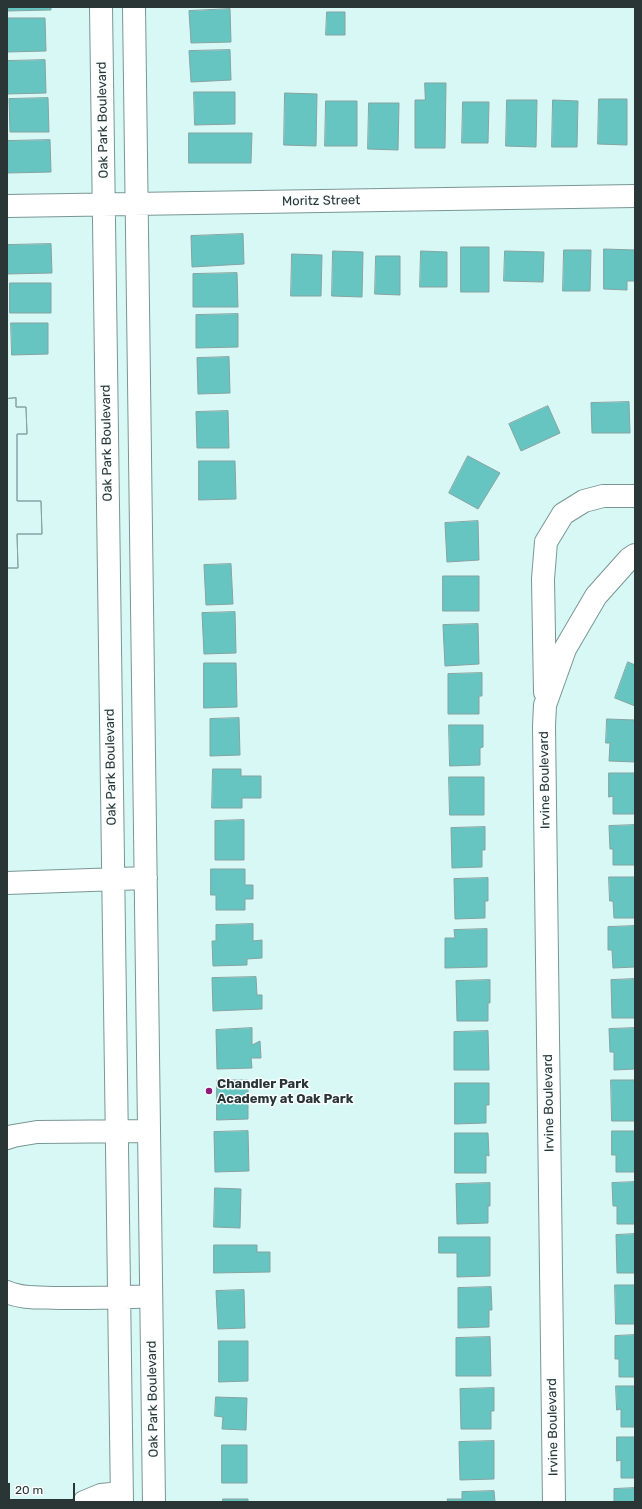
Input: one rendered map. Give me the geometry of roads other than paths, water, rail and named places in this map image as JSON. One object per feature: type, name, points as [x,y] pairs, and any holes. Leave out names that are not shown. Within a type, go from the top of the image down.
[{"type":"street","name":"Oak Park Boulevard","points":[[101,7],[122,1497]]},
{"type":"street","name":"Oak Park Boulevard","points":[[134,7],[154,1502]]},
{"type":"street","name":"Moritz Street","points":[[7,206],[635,196]]},
{"type":"street","name":"Irvine Boulevard","points":[[554,1502],[543,579],[546,542],[563,514],[584,501],[603,496],[635,496]]},
{"type":"street","name":"Irvine Boulevard","points":[[545,705],[565,649],[596,596],[635,555]]},
{"type":"street","points":[[7,883],[146,878]]},
{"type":"street","points":[[7,1138],[37,1132],[149,1131]]},
{"type":"street","points":[[7,1292],[25,1297],[119,1298],[151,1296]]},
{"type":"street","points":[[84,1502],[101,1495],[122,1497]]},
{"type":"place","name":"Chandler Park Academy at Oak Park","points":[[209,1091]]}]
